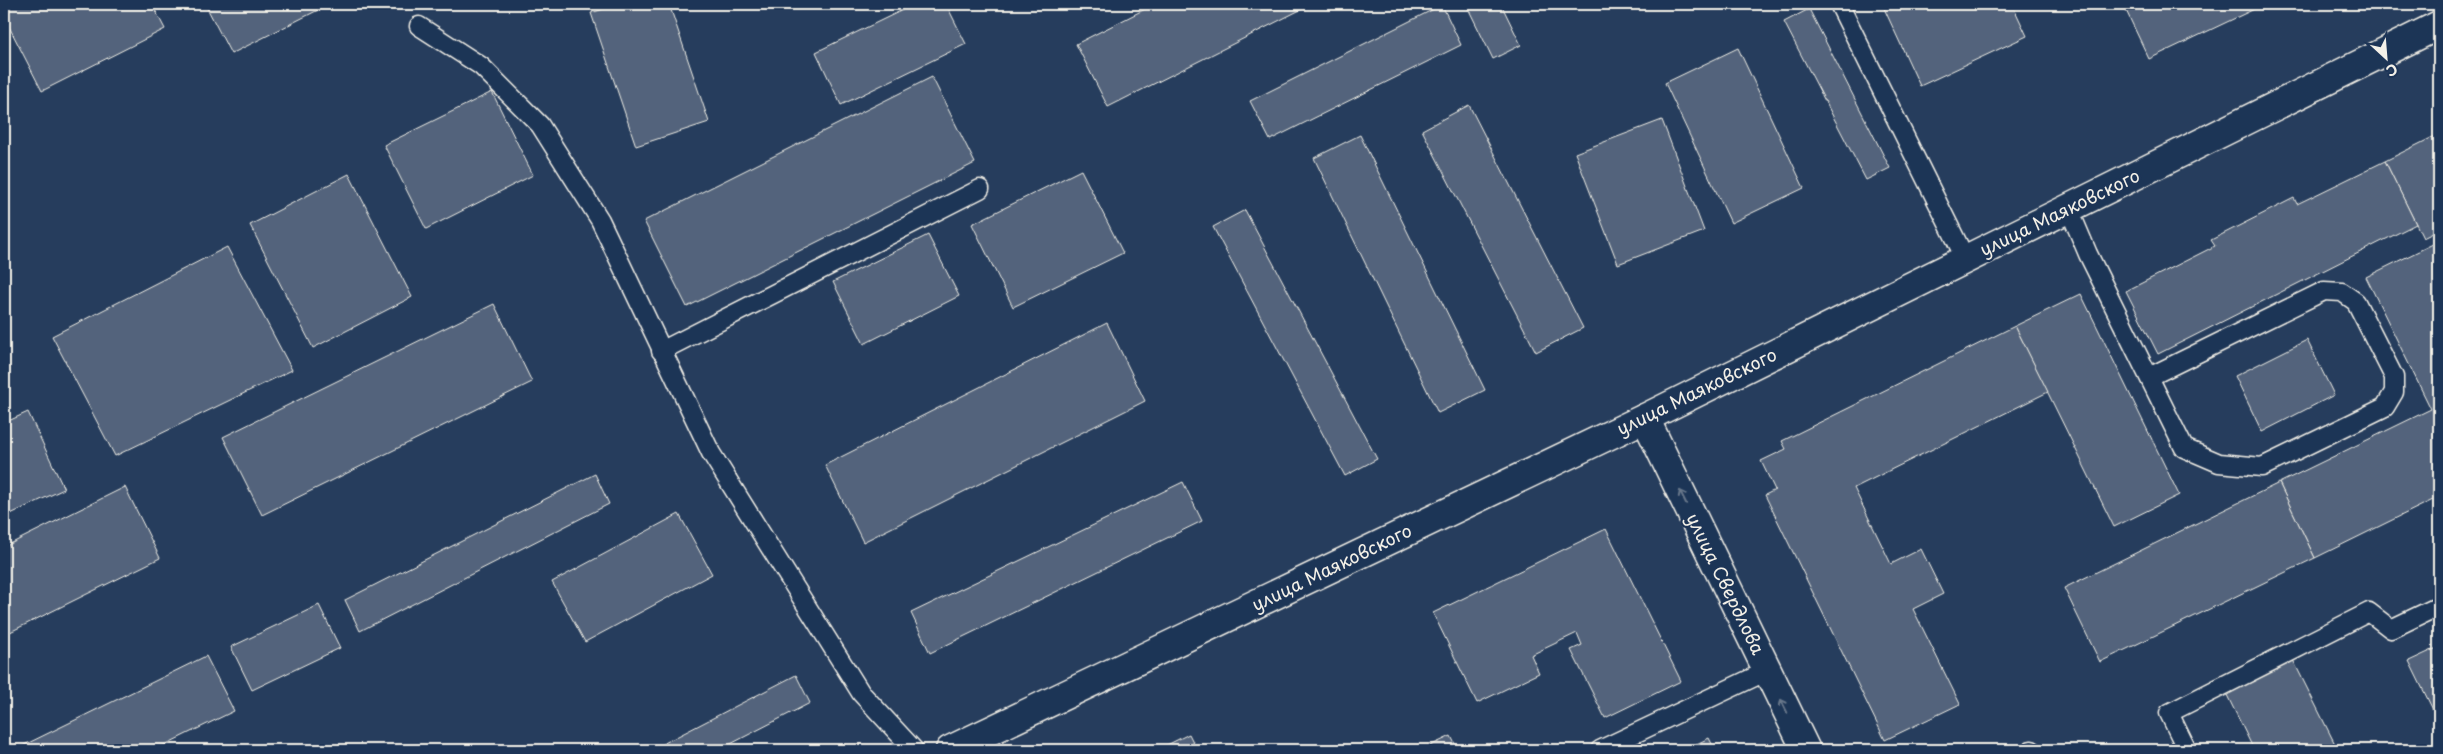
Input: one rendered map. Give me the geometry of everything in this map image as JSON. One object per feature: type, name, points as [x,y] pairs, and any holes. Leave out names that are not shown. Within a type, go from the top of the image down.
[{"type":"street","name":"улица Маяковского","points":[[950,750],[1645,418],[2439,25]]},
{"type":"street","name":"улица Свердлова","points":[[1645,418],[1806,750]]},
{"type":"lane","points":[[1839,4],[1966,260]]},
{"type":"lane","points":[[419,26],[481,66],[540,125],[600,220],[711,454],[856,684],[914,750]]},
{"type":"lane","points":[[661,351],[980,189]]},
{"type":"lane","points":[[2069,209],[2088,254],[2184,448],[2219,463],[2262,467],[2385,407],[2394,392],[2394,377],[2356,302],[2342,292],[2324,291],[2149,377]]},
{"type":"lane","points":[[2186,750],[2169,714],[2370,612],[2391,629],[2439,606]]},
{"type":"lane","points":[[1600,750],[1767,671]]},
{"type":"building","points":[[4,4],[152,4],[165,29],[42,91],[4,17]]},
{"type":"building","points":[[205,4],[325,4],[326,6],[231,54]]},
{"type":"building","points":[[619,4],[669,4],[709,122],[636,146],[591,13]]},
{"type":"building","points":[[915,4],[946,4],[966,44],[841,105],[816,52]]},
{"type":"building","points":[[1155,4],[1312,4],[1108,107],[1076,44]]},
{"type":"building","points":[[1466,4],[1501,4],[1521,45],[1493,59]]},
{"type":"building","points":[[1882,4],[2012,4],[2027,36],[1920,86]]},
{"type":"building","points":[[2123,4],[2265,4],[2149,59]]},
{"type":"building","points":[[1442,5],[1461,45],[1270,140],[1250,101]]},
{"type":"building","points":[[1809,9],[1890,168],[1866,180],[1784,22]]},
{"type":"building","points":[[1738,48],[1804,188],[1731,223],[1665,83]]},
{"type":"building","points":[[932,77],[975,163],[687,307],[644,221]]},
{"type":"building","points":[[492,92],[533,175],[426,229],[384,145]]},
{"type":"building","points":[[1469,105],[1583,328],[1536,352],[1422,130]]},
{"type":"building","points":[[1662,120],[1704,231],[1618,264],[1575,153]]},
{"type":"building","points":[[2439,134],[2439,230],[2423,238],[2385,161]]},
{"type":"building","points":[[1360,135],[1485,390],[1438,413],[1314,158]]},
{"type":"building","points":[[2385,161],[2416,224],[2158,354],[2126,291],[2215,246],[2211,240],[2294,198],[2297,204]]},
{"type":"building","points":[[1081,170],[1123,253],[1013,307],[972,224]]},
{"type":"building","points":[[349,174],[412,297],[313,348],[250,225]]},
{"type":"building","points":[[1245,210],[1377,459],[1345,476],[1213,227]]},
{"type":"building","points":[[928,235],[959,296],[864,344],[833,282]]},
{"type":"building","points":[[2439,241],[2439,497],[2315,558],[2279,483],[2431,409],[2366,277]]},
{"type":"building","points":[[227,247],[292,370],[115,456],[52,336]]},
{"type":"building","points":[[2081,294],[2179,495],[2114,527],[2015,326]]},
{"type":"building","points":[[494,304],[532,382],[262,515],[223,437]]},
{"type":"building","points":[[1107,323],[1145,401],[863,542],[825,465]]},
{"type":"building","points":[[2015,326],[2048,392],[1854,488],[1891,564],[1921,549],[1943,594],[1913,609],[1960,704],[1885,740],[1765,495],[1775,490],[1761,461],[1786,449],[1782,441]]},
{"type":"building","points":[[2307,340],[2334,395],[2262,432],[2235,376]]},
{"type":"building","points":[[28,412],[64,489],[4,517],[4,423]]},
{"type":"building","points":[[595,474],[609,504],[360,631],[345,600]]},
{"type":"building","points":[[1183,482],[1202,521],[930,653],[911,613]]},
{"type":"building","points":[[2279,483],[2315,558],[2100,662],[2064,588]]},
{"type":"building","points":[[125,487],[160,558],[4,635],[4,547]]},
{"type":"building","points":[[679,514],[712,574],[585,642],[552,582]]},
{"type":"building","points":[[1606,529],[1681,681],[1605,718],[1571,650],[1582,645],[1577,633],[1531,655],[1539,673],[1477,703],[1433,613]]},
{"type":"building","points":[[319,605],[340,648],[252,690],[231,647]]},
{"type":"building","points":[[2439,647],[2439,722],[2409,661]]},
{"type":"building","points":[[206,656],[234,711],[154,750],[14,750]]},
{"type":"building","points":[[2293,660],[2338,750],[2254,750],[2226,693]]},
{"type":"building","points":[[796,675],[810,703],[719,750],[651,750]]},
{"type":"building","points":[[1189,734],[1197,750],[1157,750]]},
{"type":"building","points":[[1451,736],[1458,750],[1421,750]]},
{"type":"building","points":[[1709,738],[1715,750],[1684,750]]}]
